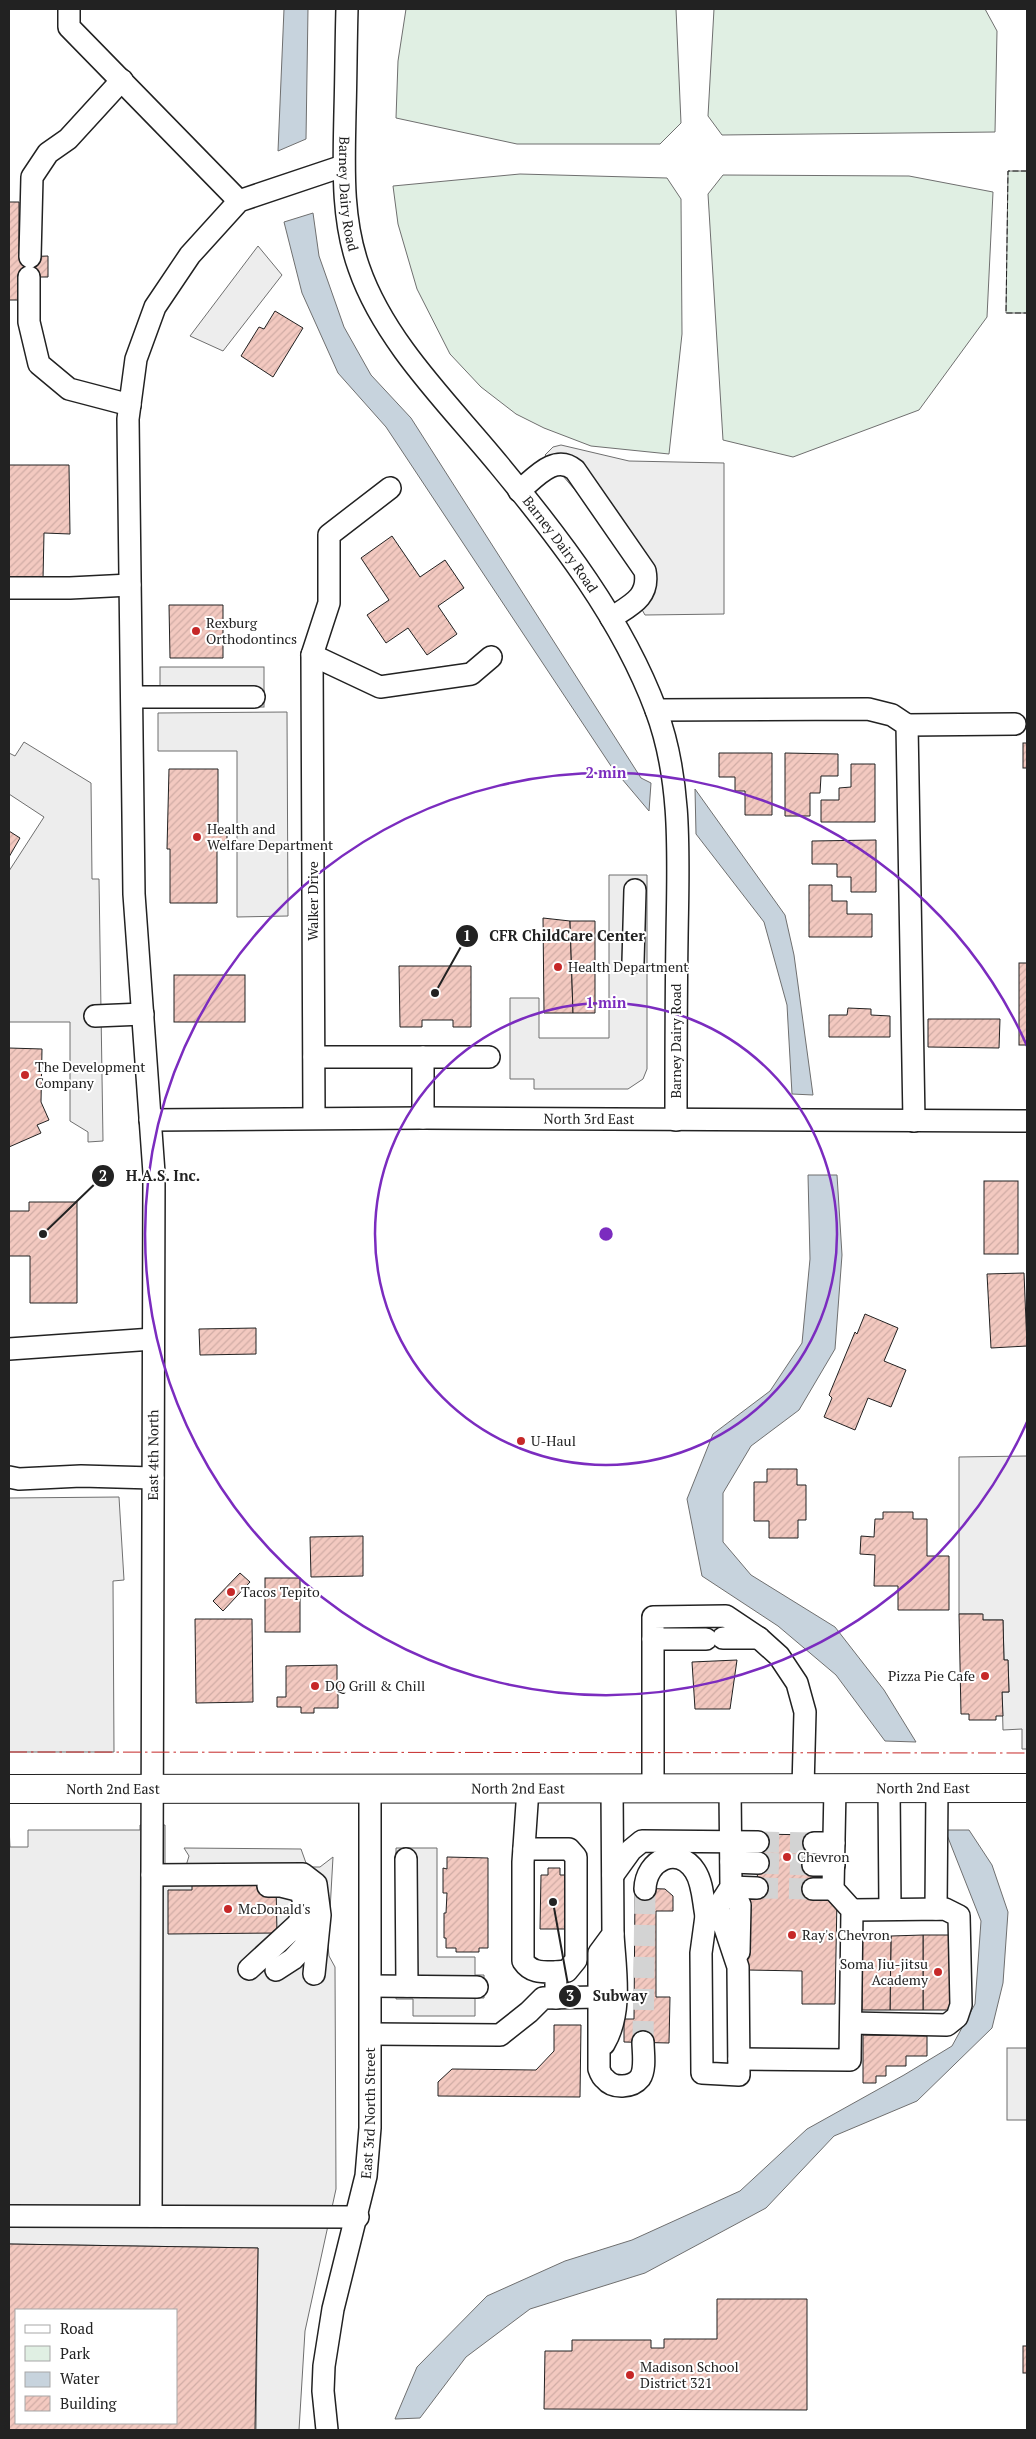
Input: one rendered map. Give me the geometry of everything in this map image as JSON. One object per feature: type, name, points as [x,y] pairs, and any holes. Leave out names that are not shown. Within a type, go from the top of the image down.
[{"type":"main road","name":"North 2nd East","points":[[9,1789],[1027,1788]]},
{"type":"street","points":[[69,9],[69,27],[239,201],[343,166]]},
{"type":"street","name":"Barney Dairy Road","points":[[347,9],[343,166],[348,228],[358,268],[374,304],[436,392],[519,491],[579,570],[635,658],[656,710],[668,751],[678,837],[676,1120]]},
{"type":"street","points":[[122,80],[68,139],[48,153],[32,177],[29,322],[39,364],[69,389],[130,405]]},
{"type":"street","name":"East 4th North","points":[[151,2216],[154,1173],[134,894],[128,419],[136,359],[155,307],[190,255],[239,201]]},
{"type":"street","points":[[519,491],[549,467],[556,464],[570,466],[575,470],[644,571],[646,580],[644,593],[639,599],[611,618]]},
{"type":"street","name":"Walker Drive","points":[[314,1118],[312,654],[329,604],[329,535],[390,488]]},
{"type":"street","points":[[9,588],[70,588],[130,585]]},
{"type":"street","points":[[312,654],[380,687],[471,674],[491,657]]},
{"type":"street","points":[[132,697],[254,697]]},
{"type":"street","points":[[656,710],[868,710],[892,715],[907,724],[1015,724]]},
{"type":"street","points":[[907,724],[914,1121]]},
{"type":"street","points":[[633,962],[635,890]]},
{"type":"street","points":[[95,1016],[143,1014]]},
{"type":"street","points":[[314,1057],[489,1057]]},
{"type":"street","points":[[423,1057],[423,1118]]},
{"type":"street","name":"North 3rd East","points":[[150,1120],[423,1118],[1027,1121]]},
{"type":"street","points":[[9,1349],[153,1339]]},
{"type":"street","points":[[9,1477],[153,1478]]},
{"type":"street","points":[[654,1788],[654,1617],[726,1616],[759,1638],[779,1656],[797,1683],[805,1712],[803,1788]]},
{"type":"street","points":[[654,1639],[759,1638]]},
{"type":"street","points":[[599,2053],[612,2031],[616,2002],[613,1934],[612,1788]]},
{"type":"street","points":[[730,1788],[731,1888],[740,1905],[738,1967],[739,2075],[702,2073],[701,1953],[712,1912],[731,1888]]},
{"type":"street","points":[[835,1788],[824,1843],[823,1889],[852,1910],[945,1909],[959,1916],[961,2005],[957,2017],[947,2025],[850,2023]]},
{"type":"street","points":[[889,1788],[890,1909]]},
{"type":"street","points":[[936,1909],[937,1788]]},
{"type":"street","name":"East 3rd North Street","points":[[327,2430],[324,2366],[333,2309],[358,2217],[366,2176],[369,2138],[371,1986],[370,1789]]},
{"type":"street","points":[[524,1849],[569,1850],[576,1857],[576,1960],[567,1971],[539,1972],[528,1969],[523,1961],[524,1849],[528,1789]]},
{"type":"street","points":[[613,1875],[631,1850],[642,1841],[731,1840],[758,1842]]},
{"type":"street","points":[[644,1889],[645,1877],[652,1867],[662,1859],[673,1857],[685,1861],[694,1869],[700,1880],[712,1912],[738,1967]]},
{"type":"street","points":[[406,1859],[407,1986]]},
{"type":"street","points":[[731,1862],[758,1863]]},
{"type":"street","points":[[152,1880],[303,1874],[316,1884],[320,1915],[314,1974]]},
{"type":"street","points":[[152,1880],[282,1886],[301,1891],[305,1908],[306,1944],[293,1959],[276,1970]]},
{"type":"street","points":[[731,1888],[757,1888]]},
{"type":"street","points":[[250,1969],[298,1924],[305,1908]]},
{"type":"street","points":[[739,2059],[850,2060],[852,1910]]},
{"type":"street","points":[[613,1934],[599,1953],[599,2069],[605,2080],[615,2086],[631,2084],[640,2078],[643,2067],[643,2042]]},
{"type":"street","points":[[556,1972],[556,1998]]},
{"type":"street","points":[[371,1986],[477,1987]]},
{"type":"street","points":[[370,2034],[500,2036],[543,1998],[599,1997]]},
{"type":"street","points":[[9,2216],[358,2217]]},
{"type":"green space","points":[[406,9],[676,9],[681,123],[660,144],[517,144],[396,118],[398,61]]},
{"type":"green space","points":[[714,9],[985,9],[997,31],[995,132],[722,135],[708,116]]},
{"type":"green space","points":[[1008,171],[1027,171],[1027,313],[1006,313]]},
{"type":"green space","points":[[520,174],[667,178],[681,199],[682,334],[669,454],[591,446],[544,428],[516,414],[481,387],[450,354],[417,289],[398,224],[393,186]]},
{"type":"green space","points":[[723,175],[909,176],[993,192],[987,317],[919,410],[793,457],[723,440],[708,194]]},
{"type":"shaded area","points":[[258,246],[282,275],[223,351],[190,336]]},
{"type":"shaded area","points":[[561,445],[629,461],[724,463],[724,614],[645,615],[631,590],[636,581],[635,575],[581,497],[545,455],[553,447]]},
{"type":"shaded area","points":[[160,667],[264,667],[264,707],[160,707]]},
{"type":"shaded area","points":[[287,712],[288,916],[237,917],[237,751],[158,751],[158,713]]},
{"type":"shaded area","points":[[24,742],[91,783],[92,879],[99,879],[103,1141],[88,1142],[88,1132],[70,1121],[70,1022],[9,1022],[9,871],[44,817],[9,794],[9,753],[15,756]]},
{"type":"shaded area","points":[[609,875],[647,875],[647,1069],[643,1079],[628,1089],[534,1089],[534,1079],[510,1079],[510,998],[539,998],[539,1038],[609,1038]]},
{"type":"shaded area","points":[[1027,1456],[1027,1749],[1022,1749],[1022,1729],[1003,1730],[1002,1692],[1009,1692],[1008,1660],[1004,1660],[1003,1620],[983,1620],[982,1614],[959,1614],[959,1457]]},
{"type":"shaded area","points":[[119,1497],[124,1580],[113,1581],[114,1752],[9,1752],[9,1498]]},
{"type":"shaded area","points":[[140,1825],[165,1825],[165,1863],[169,1867],[185,1869],[189,1856],[184,1848],[301,1849],[306,1863],[312,1867],[320,1867],[333,1857],[328,1946],[329,1956],[335,1967],[336,2189],[305,2331],[299,2430],[256,2430],[258,2248],[9,2244],[9,1827],[10,1847],[28,1847],[28,1830],[140,1830]]},
{"type":"shaded area","points":[[396,1848],[437,1848],[437,1957],[475,1957],[475,1975],[484,1975],[484,1998],[475,1998],[475,2016],[413,2016],[413,1999],[396,1999]]},
{"type":"shaded area","points":[[1007,2048],[1027,2048],[1027,2120],[1007,2120]]},
{"type":"water","points":[[284,9],[308,9],[306,139],[278,151]]},
{"type":"water","points":[[313,213],[319,256],[344,327],[371,375],[411,418],[641,778],[651,783],[649,811],[611,766],[386,427],[338,373],[302,293],[284,222]]},
{"type":"water","points":[[695,789],[785,915],[794,955],[813,1095],[792,1094],[787,1005],[764,922],[696,834]]},
{"type":"water","points":[[808,1175],[837,1175],[842,1255],[835,1349],[799,1410],[751,1446],[723,1493],[723,1542],[751,1575],[835,1627],[884,1690],[916,1742],[885,1741],[836,1675],[778,1626],[702,1576],[687,1499],[713,1434],[770,1391],[802,1343],[810,1259]]},
{"type":"water","points":[[945,1830],[969,1830],[992,1865],[1008,1912],[1003,1983],[992,2028],[917,2101],[834,2136],[766,2208],[645,2273],[530,2309],[466,2357],[420,2418],[395,2419],[417,2367],[487,2296],[565,2261],[632,2240],[740,2191],[807,2129],[952,2046],[975,2004],[981,1921]]},
{"type":"building","points":[[9,202],[19,202],[19,257],[48,256],[48,277],[25,277],[25,300],[9,300]]},
{"type":"building","points":[[275,311],[303,328],[273,377],[241,356],[259,327],[264,329]]},
{"type":"building","points":[[9,465],[69,465],[70,534],[44,533],[43,579],[9,579]]},
{"type":"building","points":[[392,536],[420,577],[445,560],[464,588],[438,606],[457,634],[427,655],[408,628],[386,643],[367,615],[389,600],[361,558]]},
{"type":"building","name":"Rexburg Orthodontincs","points":[[169,605],[223,605],[223,658],[170,658]]},
{"type":"building","points":[[1023,743],[1027,743],[1027,768],[1023,768]]},
{"type":"building","points":[[719,753],[772,753],[772,815],[745,815],[745,791],[735,791],[735,777],[719,777]]},
{"type":"building","points":[[785,753],[838,754],[838,776],[821,776],[820,793],[810,793],[810,816],[785,816]]},
{"type":"building","points":[[851,764],[875,764],[875,822],[821,822],[821,800],[839,800],[839,788],[851,787]]},
{"type":"building","name":"Health and Welfare Department","points":[[169,769],[218,769],[218,827],[227,827],[227,847],[217,847],[217,903],[170,903],[170,849],[167,849]]},
{"type":"building","points":[[9,831],[20,838],[9,857]]},
{"type":"building","points":[[876,840],[876,892],[851,892],[851,877],[837,877],[837,864],[812,864],[812,841]]},
{"type":"building","points":[[809,885],[832,885],[832,901],[847,901],[847,914],[872,914],[872,937],[809,937]]},
{"type":"building","name":"Health Department","points":[[543,918],[570,921],[573,1013],[544,1013]]},
{"type":"building","points":[[570,921],[595,921],[595,1013],[573,1013]]},
{"type":"building","points":[[1019,963],[1027,963],[1027,1045],[1019,1045]]},
{"type":"building","points":[[399,966],[471,966],[471,1027],[453,1027],[453,1020],[422,1020],[422,1027],[400,1027]]},
{"type":"building","points":[[174,975],[245,975],[245,1022],[174,1022]]},
{"type":"building","points":[[848,1008],[871,1009],[871,1015],[890,1016],[890,1037],[829,1037],[829,1015],[847,1015]]},
{"type":"building","points":[[928,1019],[1000,1019],[999,1048],[928,1047]]},
{"type":"building","name":"The Development Company","points":[[9,1048],[42,1049],[41,1102],[49,1120],[37,1125],[41,1133],[9,1147]]},
{"type":"building","points":[[984,1181],[1018,1181],[1018,1254],[984,1254]]},
{"type":"building","points":[[29,1202],[77,1202],[77,1303],[30,1303],[30,1256],[9,1256],[9,1211],[29,1211]]},
{"type":"building","points":[[1024,1273],[1027,1346],[991,1348],[987,1274]]},
{"type":"building","points":[[865,1314],[898,1328],[884,1361],[906,1370],[891,1407],[868,1398],[855,1430],[824,1417],[832,1398],[829,1395],[855,1332],[857,1334]]},
{"type":"building","points":[[256,1328],[256,1354],[200,1355],[199,1329]]},
{"type":"building","points":[[767,1469],[797,1469],[797,1485],[806,1485],[806,1520],[798,1520],[798,1538],[769,1538],[769,1521],[754,1521],[754,1482],[767,1482]]},
{"type":"building","points":[[883,1512],[913,1512],[913,1519],[927,1519],[927,1556],[949,1556],[949,1610],[898,1610],[898,1586],[874,1586],[875,1555],[860,1554],[861,1536],[874,1537],[875,1519],[883,1519]]},
{"type":"building","points":[[363,1536],[363,1576],[311,1577],[310,1537]]},
{"type":"building","name":"Tacos Tepito","points":[[240,1573],[250,1582],[223,1611],[213,1601]]},
{"type":"building","points":[[265,1578],[300,1578],[300,1632],[265,1632]]},
{"type":"building","name":"Pizza Pie Cafe","points":[[959,1614],[983,1614],[983,1620],[1003,1620],[1004,1660],[1008,1660],[1009,1692],[1002,1692],[1003,1716],[996,1716],[996,1720],[969,1720],[969,1714],[961,1714]]},
{"type":"building","points":[[195,1619],[252,1619],[253,1702],[196,1703]]},
{"type":"building","points":[[737,1660],[730,1709],[695,1709],[692,1662]]},
{"type":"building","name":"DQ Grill & Chill","points":[[337,1665],[337,1681],[343,1681],[343,1691],[338,1691],[338,1708],[314,1708],[314,1713],[301,1713],[301,1707],[277,1707],[277,1697],[286,1697],[286,1666]]},
{"type":"building","name":"Ray's Chevron","points":[[758,1834],[814,1835],[813,1899],[837,1899],[835,2004],[802,2004],[802,1971],[747,1970],[748,1897],[757,1898]]},
{"type":"building","points":[[447,1857],[488,1858],[488,1948],[479,1948],[479,1952],[456,1952],[456,1948],[446,1948],[444,1913],[446,1913],[447,1893],[443,1893],[443,1868],[447,1869]]},
{"type":"building","points":[[548,1868],[560,1868],[560,1875],[566,1875],[565,1929],[540,1929],[541,1875],[548,1875]]},
{"type":"building","points":[[276,1884],[277,1933],[168,1934],[168,1890],[192,1890],[192,1885]]},
{"type":"building","points":[[635,1888],[665,1889],[673,1896],[673,1911],[656,1911],[656,1997],[670,1997],[669,2043],[624,2042],[624,2019],[634,2019]]},
{"type":"building","name":"Soma Jiu-jitsu Academy","points":[[923,1935],[953,1935],[952,2010],[923,2010]]},
{"type":"building","points":[[923,1935],[923,2010],[890,2010],[891,1936]]},
{"type":"building","points":[[862,1936],[891,1936],[890,2010],[862,2010]]},
{"type":"building","points":[[554,2025],[581,2025],[580,2097],[438,2096],[438,2082],[452,2069],[536,2070],[554,2051]]},
{"type":"building","points":[[863,2035],[927,2036],[927,2056],[906,2056],[906,2066],[886,2066],[886,2076],[876,2076],[876,2083],[863,2083]]},
{"type":"building","points":[[9,2244],[258,2248],[255,2430],[9,2430]]},
{"type":"building","points":[[717,2299],[807,2299],[807,2410],[544,2409],[545,2351],[572,2351],[572,2340],[651,2340],[651,2348],[664,2348],[664,2339],[717,2339]]},
{"type":"building","points":[[1023,2346],[1027,2346],[1027,2373],[1023,2373]]},
{"type":"tunnel","points":[[758,1842],[814,1843]]},
{"type":"tunnel","points":[[758,1863],[813,1865]]},
{"type":"tunnel","points":[[757,1888],[813,1889]]},
{"type":"tunnel","points":[[643,2042],[645,1889]]},
{"type":"fence","points":[[1027,171],[1008,171],[1006,313],[1027,313]]},
{"type":"power","points":[[9,1752],[1027,1753]]},
{"type":"place","name":"Rexburg Orthodontincs","points":[[196,631]]},
{"type":"place","name":"Health and Welfare Department","points":[[197,837]]},
{"type":"place","name":"Health Department","points":[[558,967]]},
{"type":"place","name":"CFR ChildCare Center","points":[[435,993]]},
{"type":"place","name":"The Development Company","points":[[25,1075]]},
{"type":"place","name":"H.A.S. Inc.","points":[[43,1234]]},
{"type":"place","name":"U-Haul","points":[[521,1441]]},
{"type":"place","name":"Tacos Tepito","points":[[231,1592]]},
{"type":"place","name":"Pizza Pie Cafe","points":[[985,1676]]},
{"type":"place","name":"DQ Grill & Chill","points":[[315,1686]]},
{"type":"place","name":"Chevron","points":[[787,1857]]},
{"type":"place","name":"Subway","points":[[553,1902]]},
{"type":"place","name":"McDonald's","points":[[228,1909]]},
{"type":"place","name":"Ray's Chevron","points":[[792,1935]]},
{"type":"place","name":"Soma Jiu-jitsu Academy","points":[[938,1972]]},
{"type":"place","name":"Madison School District 321","points":[[630,2375]]}]
